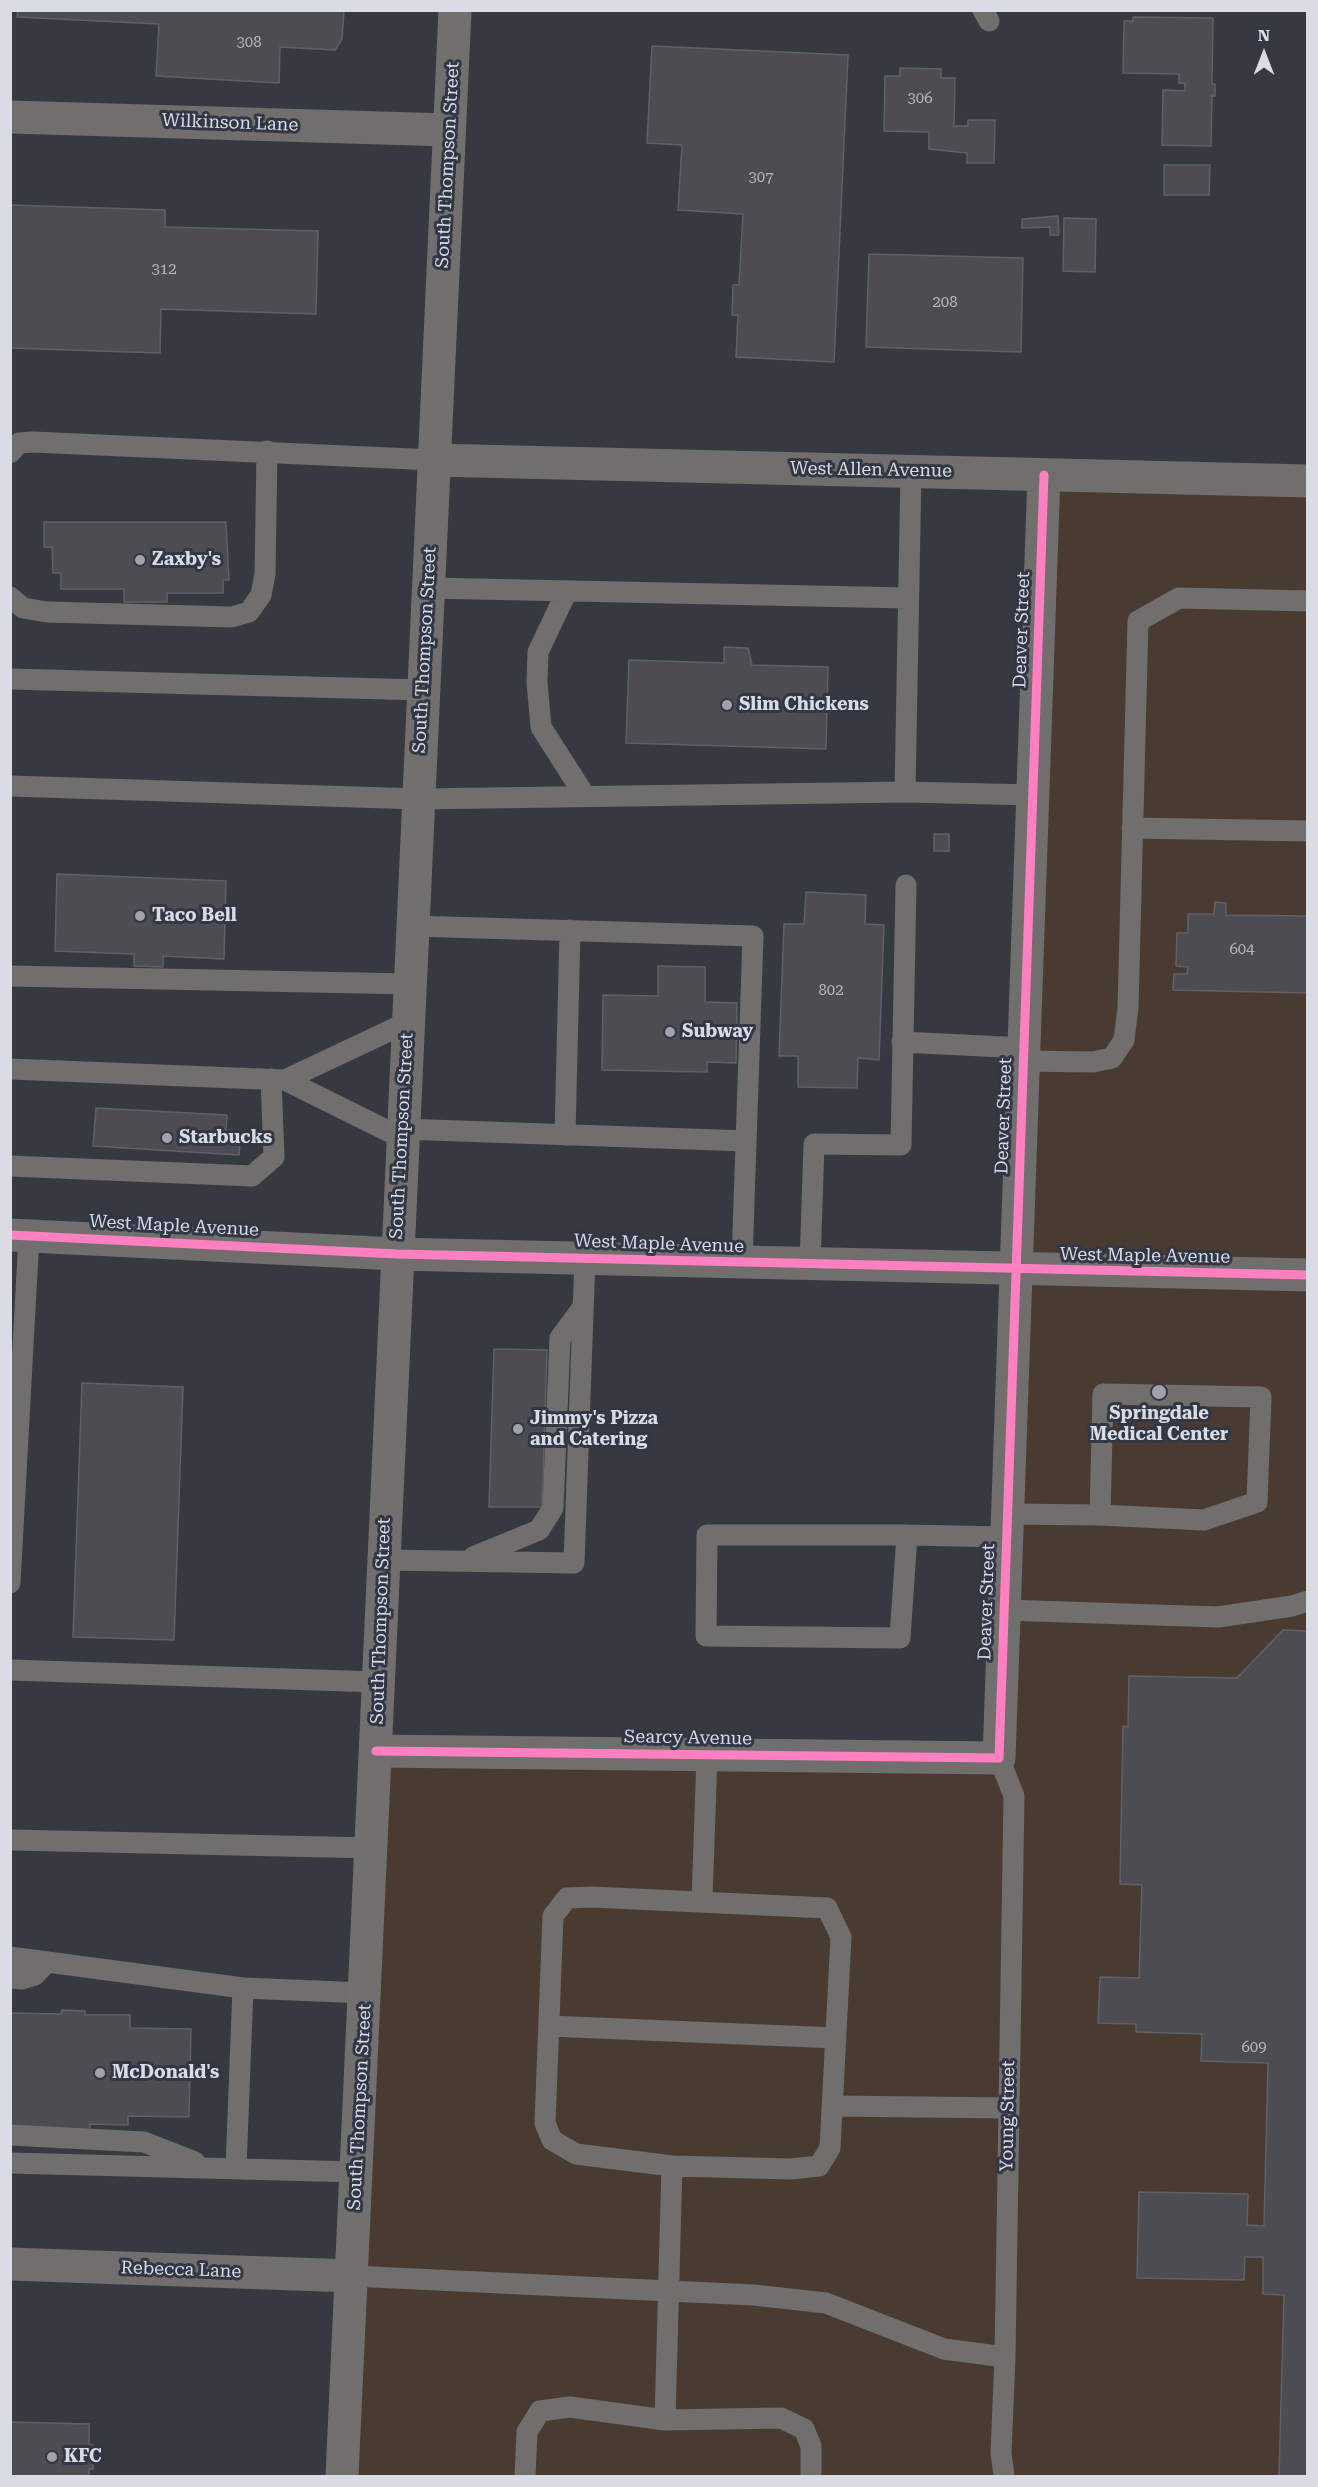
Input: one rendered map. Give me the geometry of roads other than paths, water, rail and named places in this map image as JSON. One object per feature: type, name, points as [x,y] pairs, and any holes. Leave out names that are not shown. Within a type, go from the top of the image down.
[{"type":"main road","name":"South Thompson Street","points":[[342,2476],[455,10]]},
{"type":"street","name":"Wilkinson Lane","points":[[10,117],[450,130]]},
{"type":"street","name":"West Allen Avenue","points":[[434,460],[1308,482]]},
{"type":"street","name":"Deaver Street","points":[[999,1758],[1044,475]]},
{"type":"street","name":"West Maple Avenue","points":[[20,1235],[397,1254],[1308,1275]]},
{"type":"street","name":"Searcy Avenue","points":[[376,1751],[999,1758]]},
{"type":"street","name":"Rebecca Lane","points":[[10,2264],[352,2276]]},
{"type":"lane","points":[[13,447],[33,442],[434,460]]},
{"type":"lane","points":[[10,597],[23,608],[47,612],[232,617],[249,612],[261,595],[265,574],[267,451]]},
{"type":"lane","points":[[905,792],[911,471]]},
{"type":"lane","points":[[428,588],[908,598]]},
{"type":"lane","points":[[567,591],[538,652],[537,682],[541,727],[585,796]]},
{"type":"lane","points":[[902,1042],[1093,1062],[1112,1058],[1124,1040],[1128,1008],[1138,621],[1179,598],[1308,601]]},
{"type":"lane","points":[[10,679],[423,690]]},
{"type":"lane","points":[[10,786],[418,799],[905,792],[1033,795]]},
{"type":"lane","points":[[1132,828],[1308,831]]},
{"type":"lane","points":[[810,1265],[814,1144],[901,1145],[906,885]]},
{"type":"lane","points":[[412,926],[753,936],[742,1263]]},
{"type":"lane","points":[[565,1135],[570,930]]},
{"type":"lane","points":[[10,976],[410,984]]},
{"type":"lane","points":[[278,1080],[408,1022]]},
{"type":"lane","points":[[10,1069],[278,1080],[402,1134],[565,1135],[746,1141]]},
{"type":"lane","points":[[10,1166],[252,1176],[274,1157],[278,1080]]},
{"type":"lane","points":[[10,1583],[20,1235]]},
{"type":"lane","points":[[384,1560],[574,1563],[585,1258]]},
{"type":"lane","points":[[464,1561],[539,1530],[553,1508],[560,1338],[584,1307]]},
{"type":"lane","points":[[907,1535],[900,1638],[706,1636],[707,1535],[907,1535],[1100,1515],[1204,1520],[1257,1502],[1261,1397],[1103,1394],[1100,1515]]},
{"type":"lane","points":[[1004,1610],[1218,1617],[1292,1606],[1308,1601]]},
{"type":"lane","points":[[10,1670],[378,1682]]},
{"type":"lane","points":[[702,1901],[707,1755]]},
{"type":"lane","name":"Young Street","points":[[999,1758],[1014,1796],[1005,2357],[1001,2453],[1004,2476]]},
{"type":"lane","points":[[13,1840],[371,1848]]},
{"type":"lane","points":[[567,1898],[702,1901],[827,1908],[841,1937],[830,2148],[819,2166],[790,2169],[672,2166],[576,2154],[552,2140],[545,2123],[553,1916],[567,1898]]},
{"type":"lane","points":[[10,1957],[243,1988],[365,1993]]},
{"type":"lane","points":[[10,1978],[22,1979],[35,1975],[47,1962]]},
{"type":"lane","points":[[236,2168],[243,1988]]},
{"type":"lane","points":[[549,2026],[836,2038]]},
{"type":"lane","points":[[833,2106],[1008,2108]]},
{"type":"lane","points":[[10,2135],[144,2142],[207,2167]]},
{"type":"lane","points":[[10,2163],[357,2172]]},
{"type":"lane","points":[[665,2420],[672,2166]]},
{"type":"lane","points":[[352,2276],[669,2290],[754,2295],[826,2303],[944,2349],[1005,2357]]},
{"type":"lane","points":[[525,2476],[527,2432],[540,2411],[570,2407],[665,2420],[782,2418],[804,2428],[811,2446],[812,2476]]},
{"type":"place","name":"Zaxby's","points":[[140,560]]},
{"type":"place","name":"Slim Chickens","points":[[727,705]]},
{"type":"place","name":"Taco Bell","points":[[140,916]]},
{"type":"place","name":"Subway","points":[[670,1032]]},
{"type":"place","name":"Starbucks","points":[[167,1138]]},
{"type":"place","name":"Springdale Medical Center","points":[[1159,1392]]},
{"type":"place","name":"Jimmy's Pizza and Catering","points":[[518,1429]]},
{"type":"place","name":"McDonald's","points":[[100,2073]]},
{"type":"place","name":"KFC","points":[[52,2457]]}]
